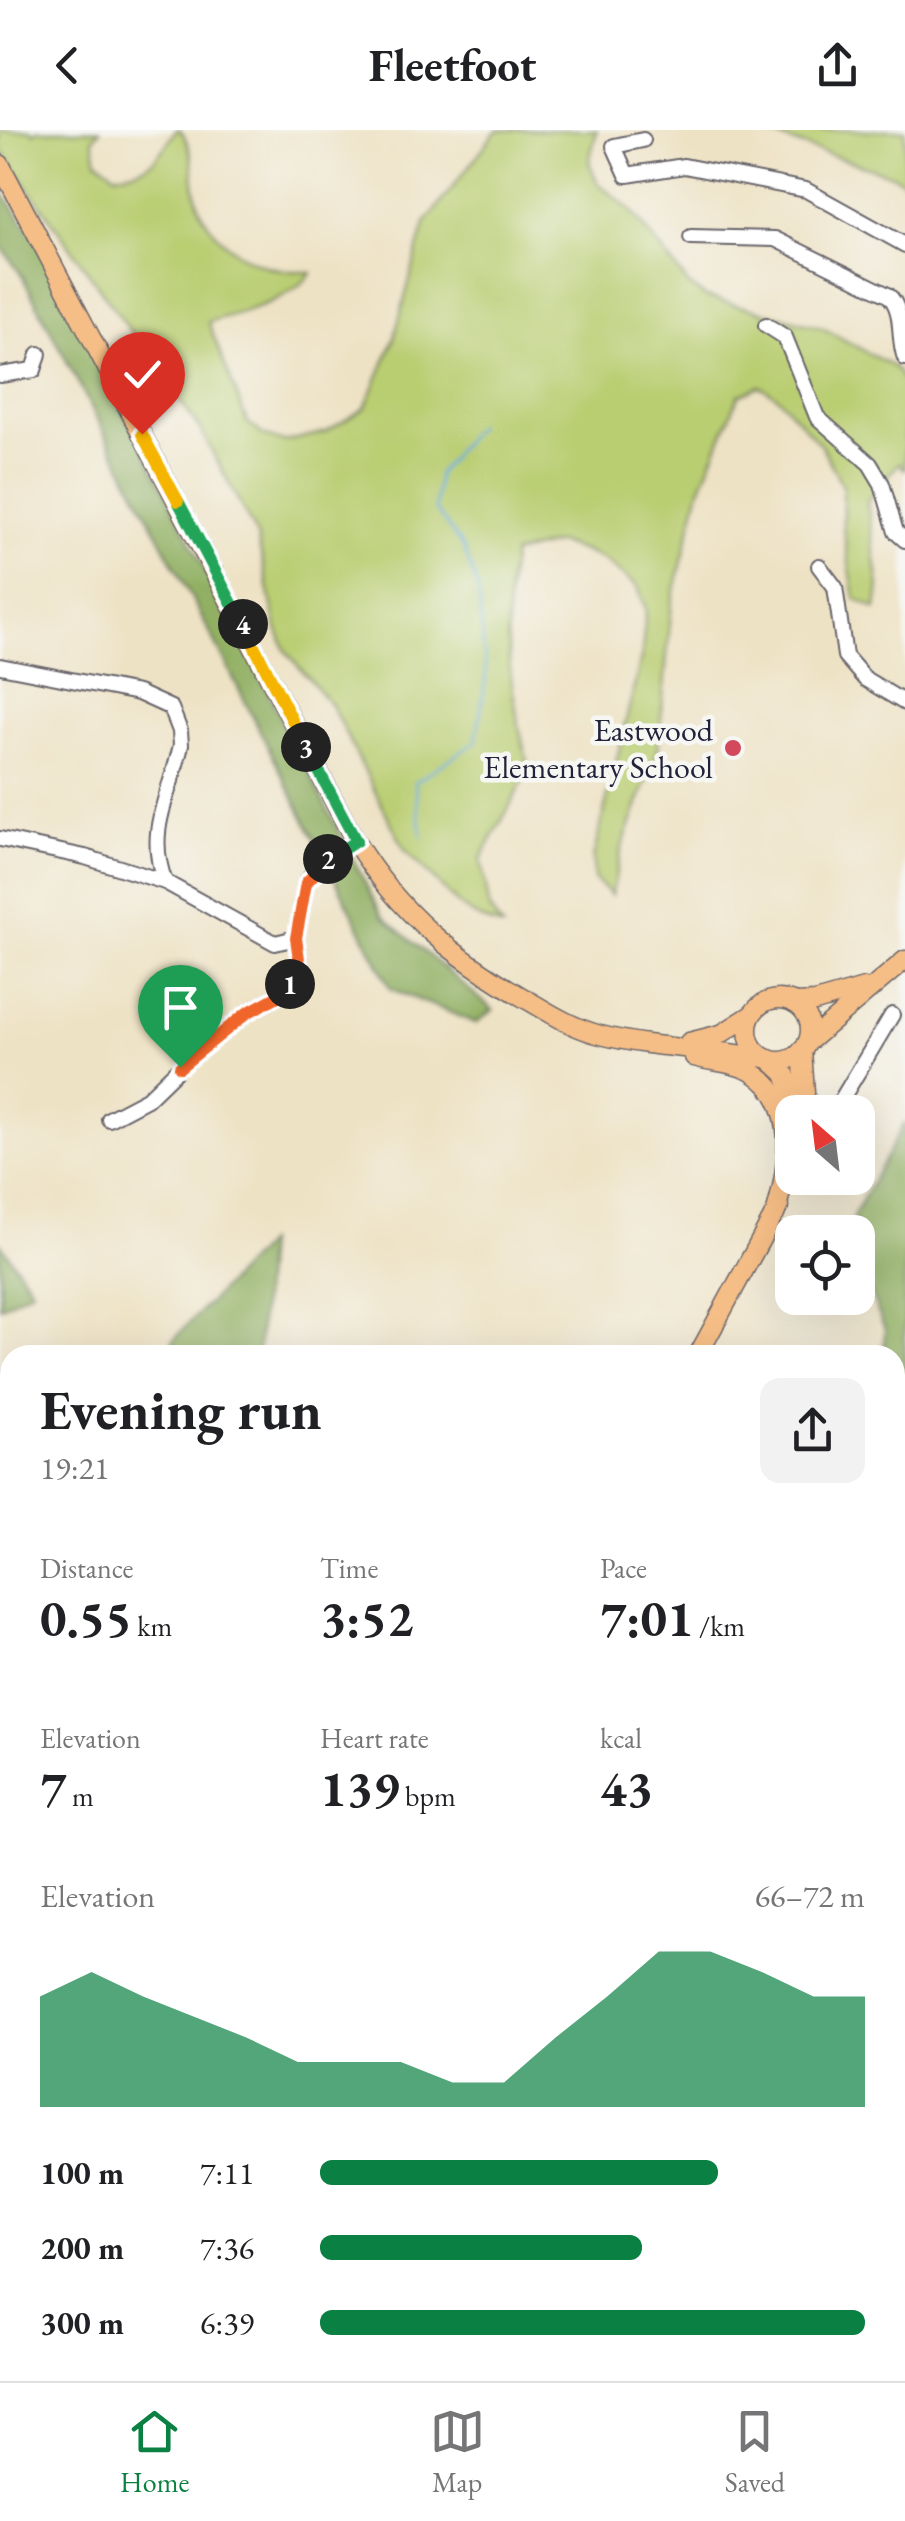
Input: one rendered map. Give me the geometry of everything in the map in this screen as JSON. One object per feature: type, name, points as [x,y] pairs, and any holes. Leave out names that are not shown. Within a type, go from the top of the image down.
[{"type":"main road","points":[[0,164],[356,841],[386,886],[445,947],[564,1022],[597,1034],[670,1048],[742,1068],[770,1088],[788,1138],[788,1158],[775,1215]]},
{"type":"main road","points":[[670,1048],[717,1049],[785,1060],[905,960]]},
{"type":"main road","points":[[670,1048],[722,1034],[774,999],[815,1002],[870,987]]},
{"type":"main road","points":[[794,1003],[808,1019],[804,1095]]},
{"type":"main road","points":[[752,1014],[748,1034],[757,1052],[784,1074],[793,1095]]},
{"type":"main road","points":[[704,1345],[785,1195]]},
{"type":"street","points":[[643,140],[614,146],[627,175],[684,166],[806,190],[905,245]]},
{"type":"street","points":[[691,236],[775,240],[795,246],[896,302],[905,358]]},
{"type":"street","points":[[766,325],[785,337],[817,417],[870,464],[882,484],[896,532],[905,540]]},
{"type":"street","points":[[0,375],[34,370],[39,354]]},
{"type":"street","points":[[819,566],[835,587],[845,656],[866,679],[905,703]]},
{"type":"street","points":[[0,666],[138,693],[171,708],[180,731],[180,745],[155,837],[156,859],[165,882]]},
{"type":"street","points":[[0,840],[85,857],[165,882],[275,943],[296,938]]},
{"type":"street","points":[[109,1119],[147,1099],[180,1067],[247,1013],[278,996],[294,980],[300,966],[296,938],[306,883],[318,866],[356,841]]},
{"type":"street","points":[[844,1095],[892,1014]]},
{"type":"green space","points":[[0,130],[100,130],[93,139],[97,160],[115,174],[146,166],[180,130],[190,151],[198,203],[220,237],[253,261],[312,273],[277,299],[208,322],[247,422],[263,435],[284,442],[326,432],[365,408],[394,339],[425,223],[497,130],[597,130],[589,162],[597,182],[631,210],[689,285],[706,297],[821,327],[895,368],[905,384],[905,469],[899,463],[867,501],[879,587],[876,609],[855,598],[843,528],[843,487],[822,447],[777,396],[759,386],[739,395],[700,489],[672,602],[658,751],[622,847],[611,895],[594,879],[593,858],[642,654],[646,610],[638,587],[602,559],[581,550],[558,543],[513,554],[507,608],[509,663],[529,770],[481,859],[490,910],[502,927],[481,919],[461,907],[405,850],[331,705],[286,651],[277,629],[257,536],[200,429],[0,148]]},
{"type":"green space","points":[[755,130],[905,130],[905,182],[892,175]]},
{"type":"green space","points":[[0,189],[38,242],[382,916],[493,1010],[476,1023],[391,989],[220,652],[22,276],[0,244]]},
{"type":"green space","points":[[905,1122],[905,1345],[884,1345],[885,1330],[875,1305],[875,1215],[854,1215],[865,1195],[875,1195],[875,1177]]},
{"type":"green space","points":[[0,1243],[32,1289],[0,1307]]},
{"type":"green space","points":[[266,1243],[259,1345],[171,1345]]},
{"type":"waterway","points":[[422,837],[415,782],[476,742],[486,676],[478,589],[464,549],[435,509],[438,474],[477,425]]},
{"type":"place","name":"Eastwood Elementary School","points":[[733,748]]},
{"type":"route","points":[[142,434],[356,841],[318,866],[306,883],[296,938],[300,966],[294,980],[278,996],[247,1013],[180,1067]]}]
